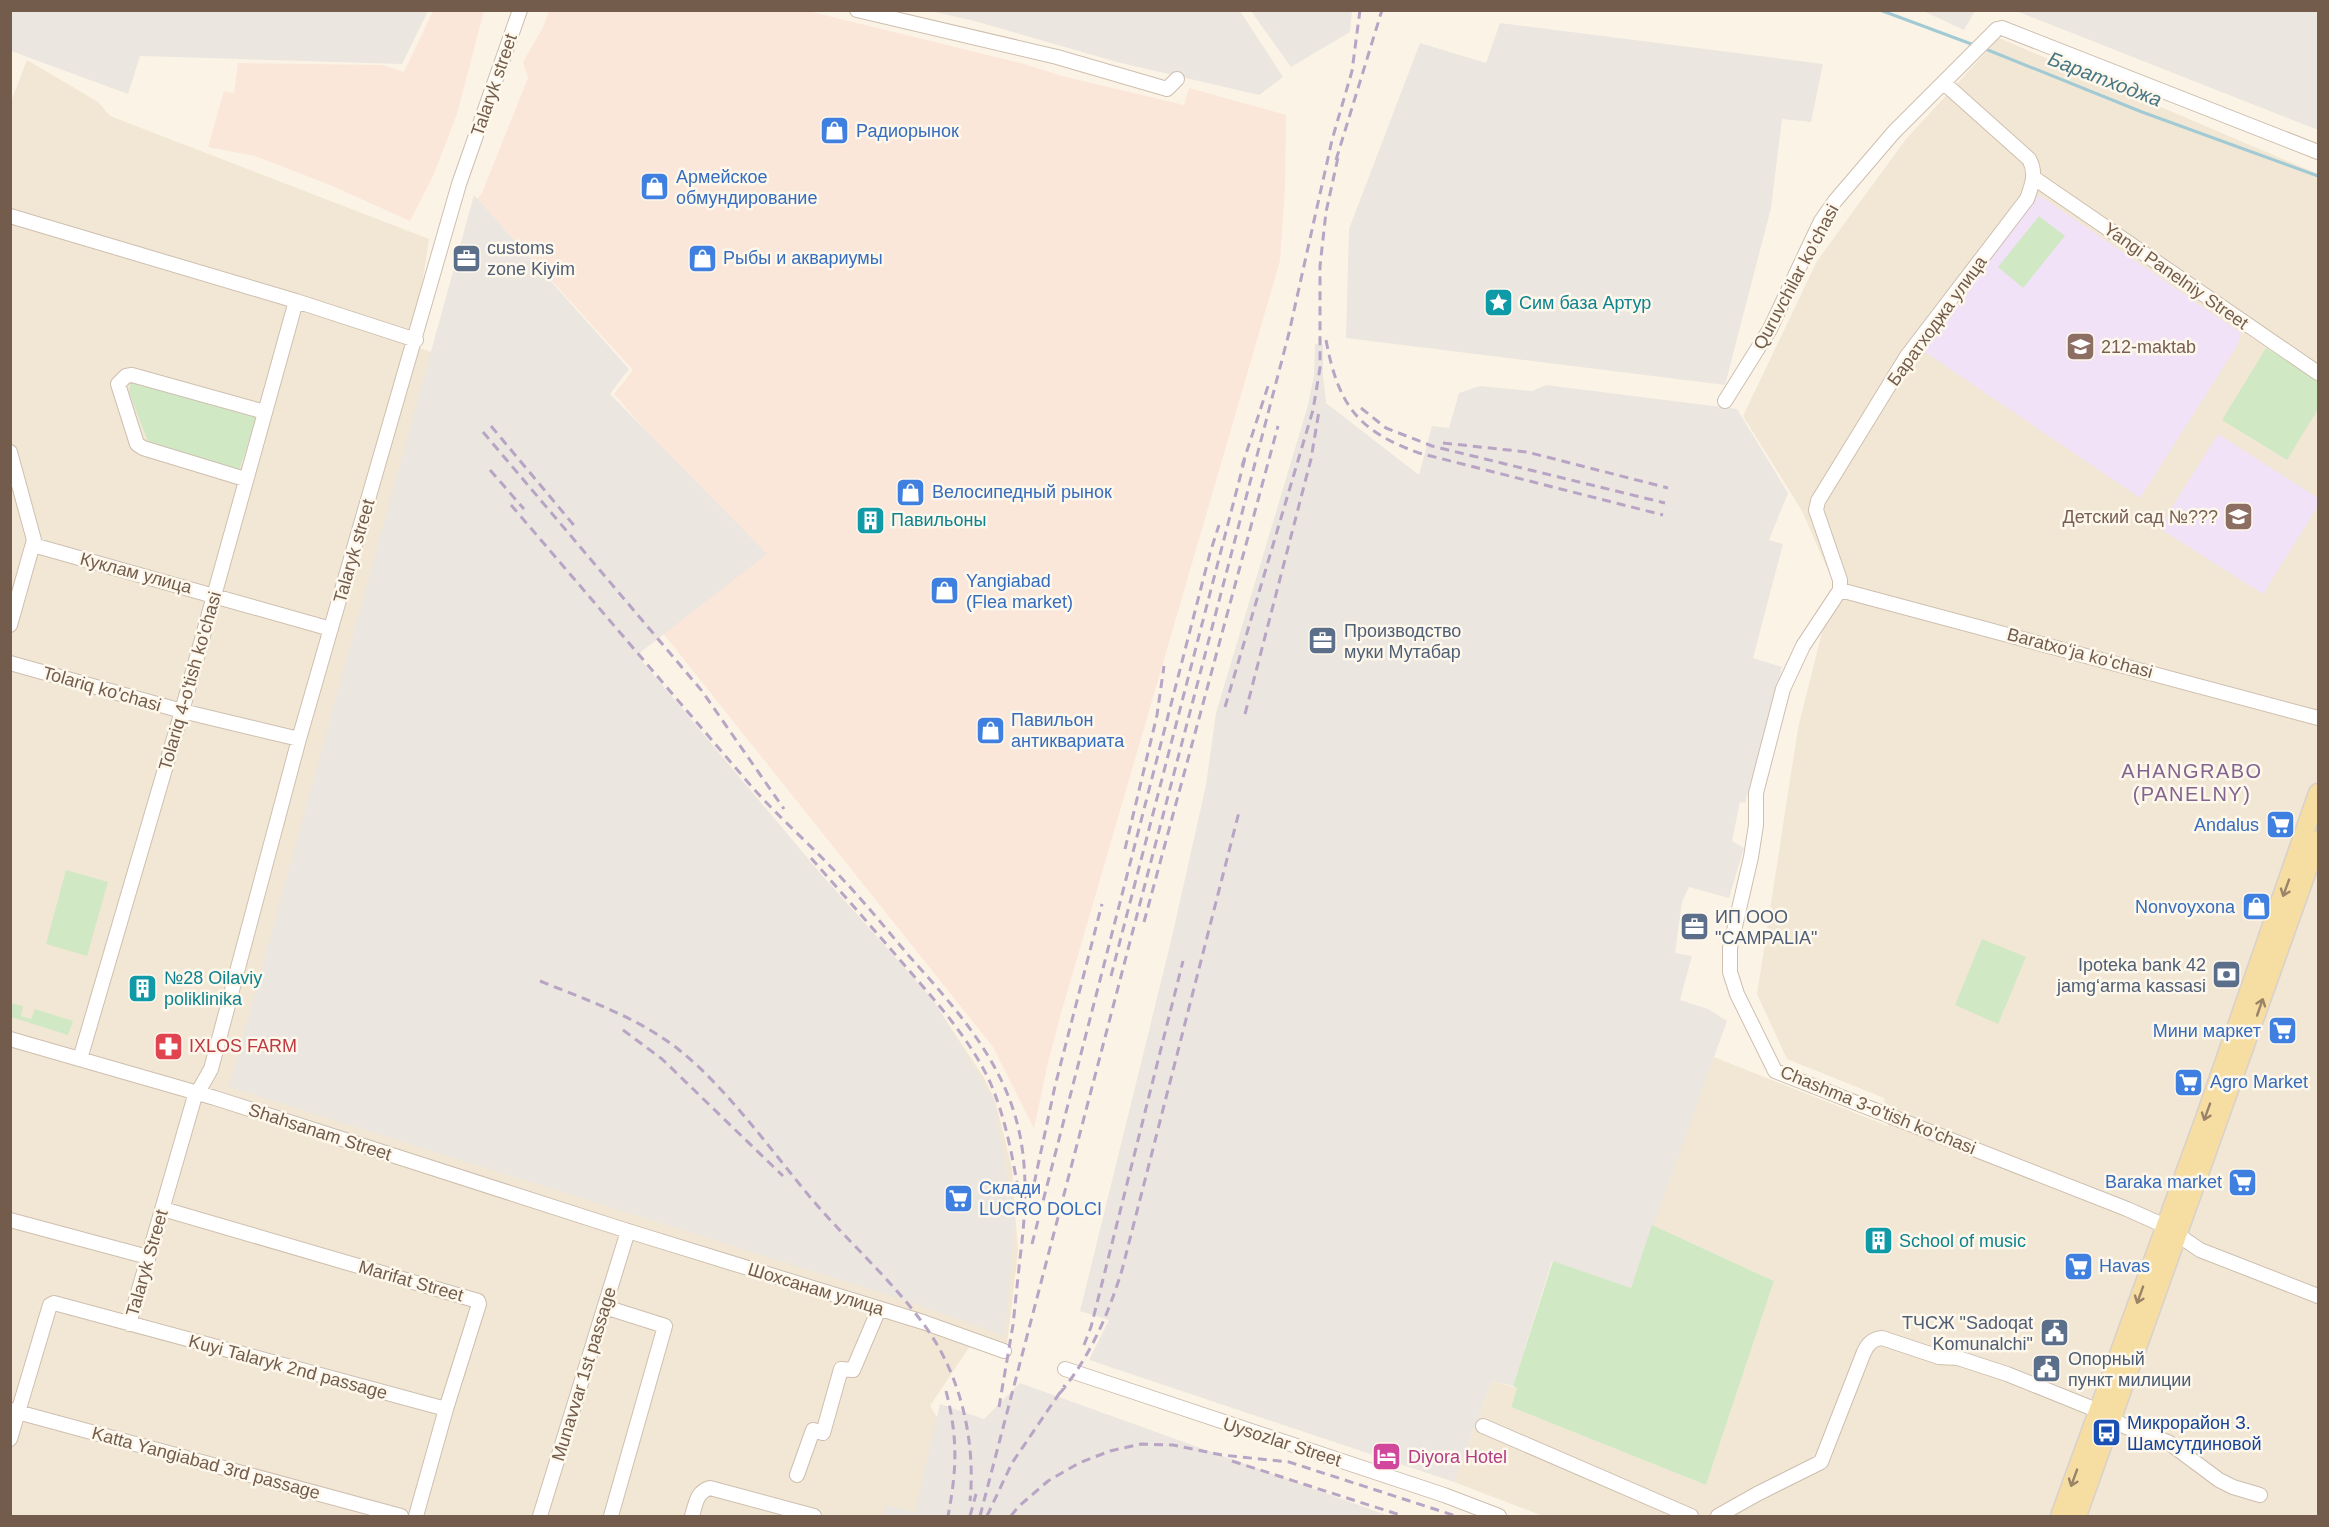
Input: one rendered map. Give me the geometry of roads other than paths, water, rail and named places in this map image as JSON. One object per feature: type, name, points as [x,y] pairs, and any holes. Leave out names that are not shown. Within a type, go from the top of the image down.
[{"type":"main road","points":[[2060,1516],[2105,1415],[2172,1230],[2302,865],[2319,793]]},
{"type":"main road","points":[[2302,865],[2319,840]]},
{"type":"main road","points":[[2077,1516],[2105,1415]]},
{"type":"street","name":"Talaryk street","points":[[196,1092],[211,1069],[299,739],[416,340],[459,184],[520,10]]},
{"type":"street","points":[[857,10],[1057,57],[1167,89],[1177,79]]},
{"type":"street","name":"Quruvchilar ko'chasi","points":[[1725,401],[1770,329],[1821,221],[1835,201],[1870,158],[1997,29],[2002,28],[2319,152]]},
{"type":"street","points":[[1944,83],[2029,159],[2033,165],[2034,178]]},
{"type":"street","name":"Yangi Panelniy Street","points":[[2034,178],[2319,373]]},
{"type":"street","name":"Баратходжа улица","points":[[1840,590],[1840,580],[1816,510],[1818,501],[1907,356],[2026,199],[2034,178]]},
{"type":"street","points":[[10,216],[296,301],[416,340]]},
{"type":"street","name":"Tolariq 4-o'tish ko'chasi","points":[[80,1059],[182,711],[296,301]]},
{"type":"street","points":[[245,479],[143,448],[137,444],[117,384],[126,376],[132,375],[265,412]]},
{"type":"street","points":[[10,452],[34,540],[10,625]]},
{"type":"street","name":"Куклам улица","points":[[33,545],[331,629]]},
{"type":"street","name":"Baratxoʻja koʻchasi","points":[[1840,590],[2319,718]]},
{"type":"street","name":"Chashma 3-o'tish ko'chasi","points":[[1840,590],[1803,646],[1784,689],[1756,793],[1756,825],[1751,857],[1730,948],[1730,972],[1737,994],[1775,1071],[2172,1230],[2200,1250],[2319,1296]]},
{"type":"street","name":"Tolariq ko'chasi","points":[[10,663],[182,711],[299,739]]},
{"type":"street","name":"Shahsanam Street","points":[[10,1039],[196,1092],[628,1231]]},
{"type":"street","name":"Talaryk Street","points":[[10,1439],[14,1411],[52,1303],[129,1324],[196,1092]]},
{"type":"street","name":"Marifat Street","points":[[163,1209],[478,1301],[416,1516]]},
{"type":"street","points":[[10,1220],[148,1257]]},
{"type":"street","name":"Munavvar 1st passage","points":[[540,1516],[628,1231]]},
{"type":"street","name":"Шохсанам улица","points":[[628,1231],[879,1308],[1004,1351]]},
{"type":"street","points":[[604,1307],[665,1326],[611,1516]]},
{"type":"street","points":[[797,1474],[813,1430],[823,1433],[841,1369],[853,1370],[879,1308]]},
{"type":"street","name":"Kuyi Talaryk 2nd passage","points":[[129,1324],[446,1409]]},
{"type":"street","points":[[1718,1516],[1821,1462],[1864,1352],[1875,1338],[1889,1339],[1939,1357],[1958,1358],[2007,1374],[2105,1415],[2126,1427],[2168,1442],[2219,1480],[2260,1495]]},
{"type":"street","name":"Uysozlar Street","points":[[1065,1369],[1499,1516]]},
{"type":"street","name":"Katta Yangiabad 3rd passage","points":[[14,1411],[401,1516]]},
{"type":"street","points":[[1483,1426],[1691,1516]]},
{"type":"street","points":[[692,1516],[698,1495],[710,1488],[814,1516]]},
{"type":"waterway","name":"Баратходжа","points":[[1880,10],[1974,45]]},
{"type":"waterway","name":"Баратходжа","points":[[1983,48],[2142,112],[2318,176]]},
{"type":"railway","points":[[980,1516],[1289,333],[1332,140],[1352,71],[1360,10]]},
{"type":"railway","points":[[1336,160],[1382,10]]},
{"type":"railway","points":[[1225,707],[1313,410],[1320,368],[1320,266],[1326,212],[1339,153]]},
{"type":"railway","points":[[1326,340],[1337,382],[1344,398],[1365,424],[1380,435],[1419,453],[1663,515]]},
{"type":"railway","points":[[1242,466],[1269,383]]},
{"type":"railway","points":[[1361,408],[1386,428],[1432,446],[1665,503]]},
{"type":"railway","points":[[1245,714],[1311,459],[1319,411]]},
{"type":"railway","points":[[491,426],[577,529]]},
{"type":"railway","points":[[1144,922],[1278,426]]},
{"type":"railway","points":[[483,432],[702,691],[784,809]]},
{"type":"railway","points":[[1443,443],[1527,452],[1668,488]]},
{"type":"railway","points":[[1111,976],[1245,458]]},
{"type":"railway","points":[[490,470],[524,509]]},
{"type":"railway","points":[[511,505],[752,787],[870,909],[955,1009],[982,1046],[994,1066],[1013,1109],[1022,1148],[1025,1207],[1019,1266]]},
{"type":"railway","points":[[1032,1244],[1219,525]]},
{"type":"railway","points":[[1125,849],[1157,715],[1164,666]]},
{"type":"railway","points":[[1060,1393],[1080,1365],[1097,1335],[1122,1270],[1239,812]]},
{"type":"railway","points":[[811,858],[930,995],[973,1051],[990,1082],[999,1106],[1010,1145],[1017,1183]]},
{"type":"railway","points":[[1031,1198],[1055,1086],[1102,904]]},
{"type":"railway","points":[[1084,1345],[1091,1327],[1183,961]]},
{"type":"railway","points":[[540,981],[629,1018],[662,1038],[696,1064],[747,1119],[824,1213],[909,1305],[935,1342],[955,1384],[967,1430],[970,1454],[970,1501]]},
{"type":"railway","points":[[623,1030],[662,1059],[783,1176]]},
{"type":"railway","points":[[999,1407],[1013,1325],[1020,1258]]},
{"type":"railway","points":[[987,1516],[1012,1463],[1065,1385]]},
{"type":"railway","points":[[946,1391],[953,1424],[955,1454],[948,1516]]},
{"type":"railway","points":[[1011,1516],[1048,1481],[1079,1463],[1110,1451],[1141,1444],[1173,1445],[1222,1455],[1289,1462],[1456,1516]]},
{"type":"railway","points":[[1232,1461],[1403,1516]]},
{"type":"railway","points":[[970,1516],[976,1494]]},
{"type":"place","name":"Радиорынок","points":[[835,131]]},
{"type":"place","name":"Армейское обмундирование","points":[[655,187]]},
{"type":"place","name":"customs zone Kiyim","points":[[466,258]]},
{"type":"place","name":"Рыбы и аквариумы","points":[[702,258]]},
{"type":"place","name":"Сим база Артур","points":[[1498,303]]},
{"type":"place","name":"212-maktab","points":[[2080,347]]},
{"type":"place","name":"Велосипедный рынок","points":[[911,492]]},
{"type":"place","name":"Детский сад №???","points":[[2239,517]]},
{"type":"place","name":"Павильоны","points":[[870,520]]},
{"type":"place","name":"Yangiabad (Flea market)","points":[[945,591]]},
{"type":"place","name":"Производство муки Мутабар","points":[[1323,641]]},
{"type":"place","name":"Павильон антиквариата","points":[[990,730]]},
{"type":"place","name":"Andalus","points":[[2280,825]]},
{"type":"place","name":"Nonvoyxona","points":[[2256,907]]},
{"type":"place","name":"ИП ООО \"CAMPALIA\"","points":[[1694,927]]},
{"type":"place","name":"Ipoteka bank 42 jamgʻarma kassasi","points":[[2227,975]]},
{"type":"place","name":"№28 Oilaviy poliklinika","points":[[143,988]]},
{"type":"place","name":"Мини маркет","points":[[2282,1031]]},
{"type":"place","name":"IXLOS FARM","points":[[168,1046]]},
{"type":"place","name":"Agro Market","points":[[2189,1082]]},
{"type":"place","name":"Baraka market","points":[[2243,1182]]},
{"type":"place","name":"Склади LUCRO DOLCI","points":[[958,1198]]},
{"type":"place","name":"School of music","points":[[1878,1241]]},
{"type":"place","name":"Havas","points":[[2078,1266]]},
{"type":"place","name":"ТЧСЖ \"Sadoqat Komunalchi\"","points":[[2054,1333]]},
{"type":"place","name":"Опорный пункт милиции","points":[[2047,1369]]},
{"type":"place","name":"Микрорайон З. Шамсутдиновой","points":[[2106,1433]]},
{"type":"place","name":"Diyora Hotel","points":[[1387,1457]]},
{"type":"district","name":"AHANGRABO (PANELNY)","points":[[2192,782]]}]
